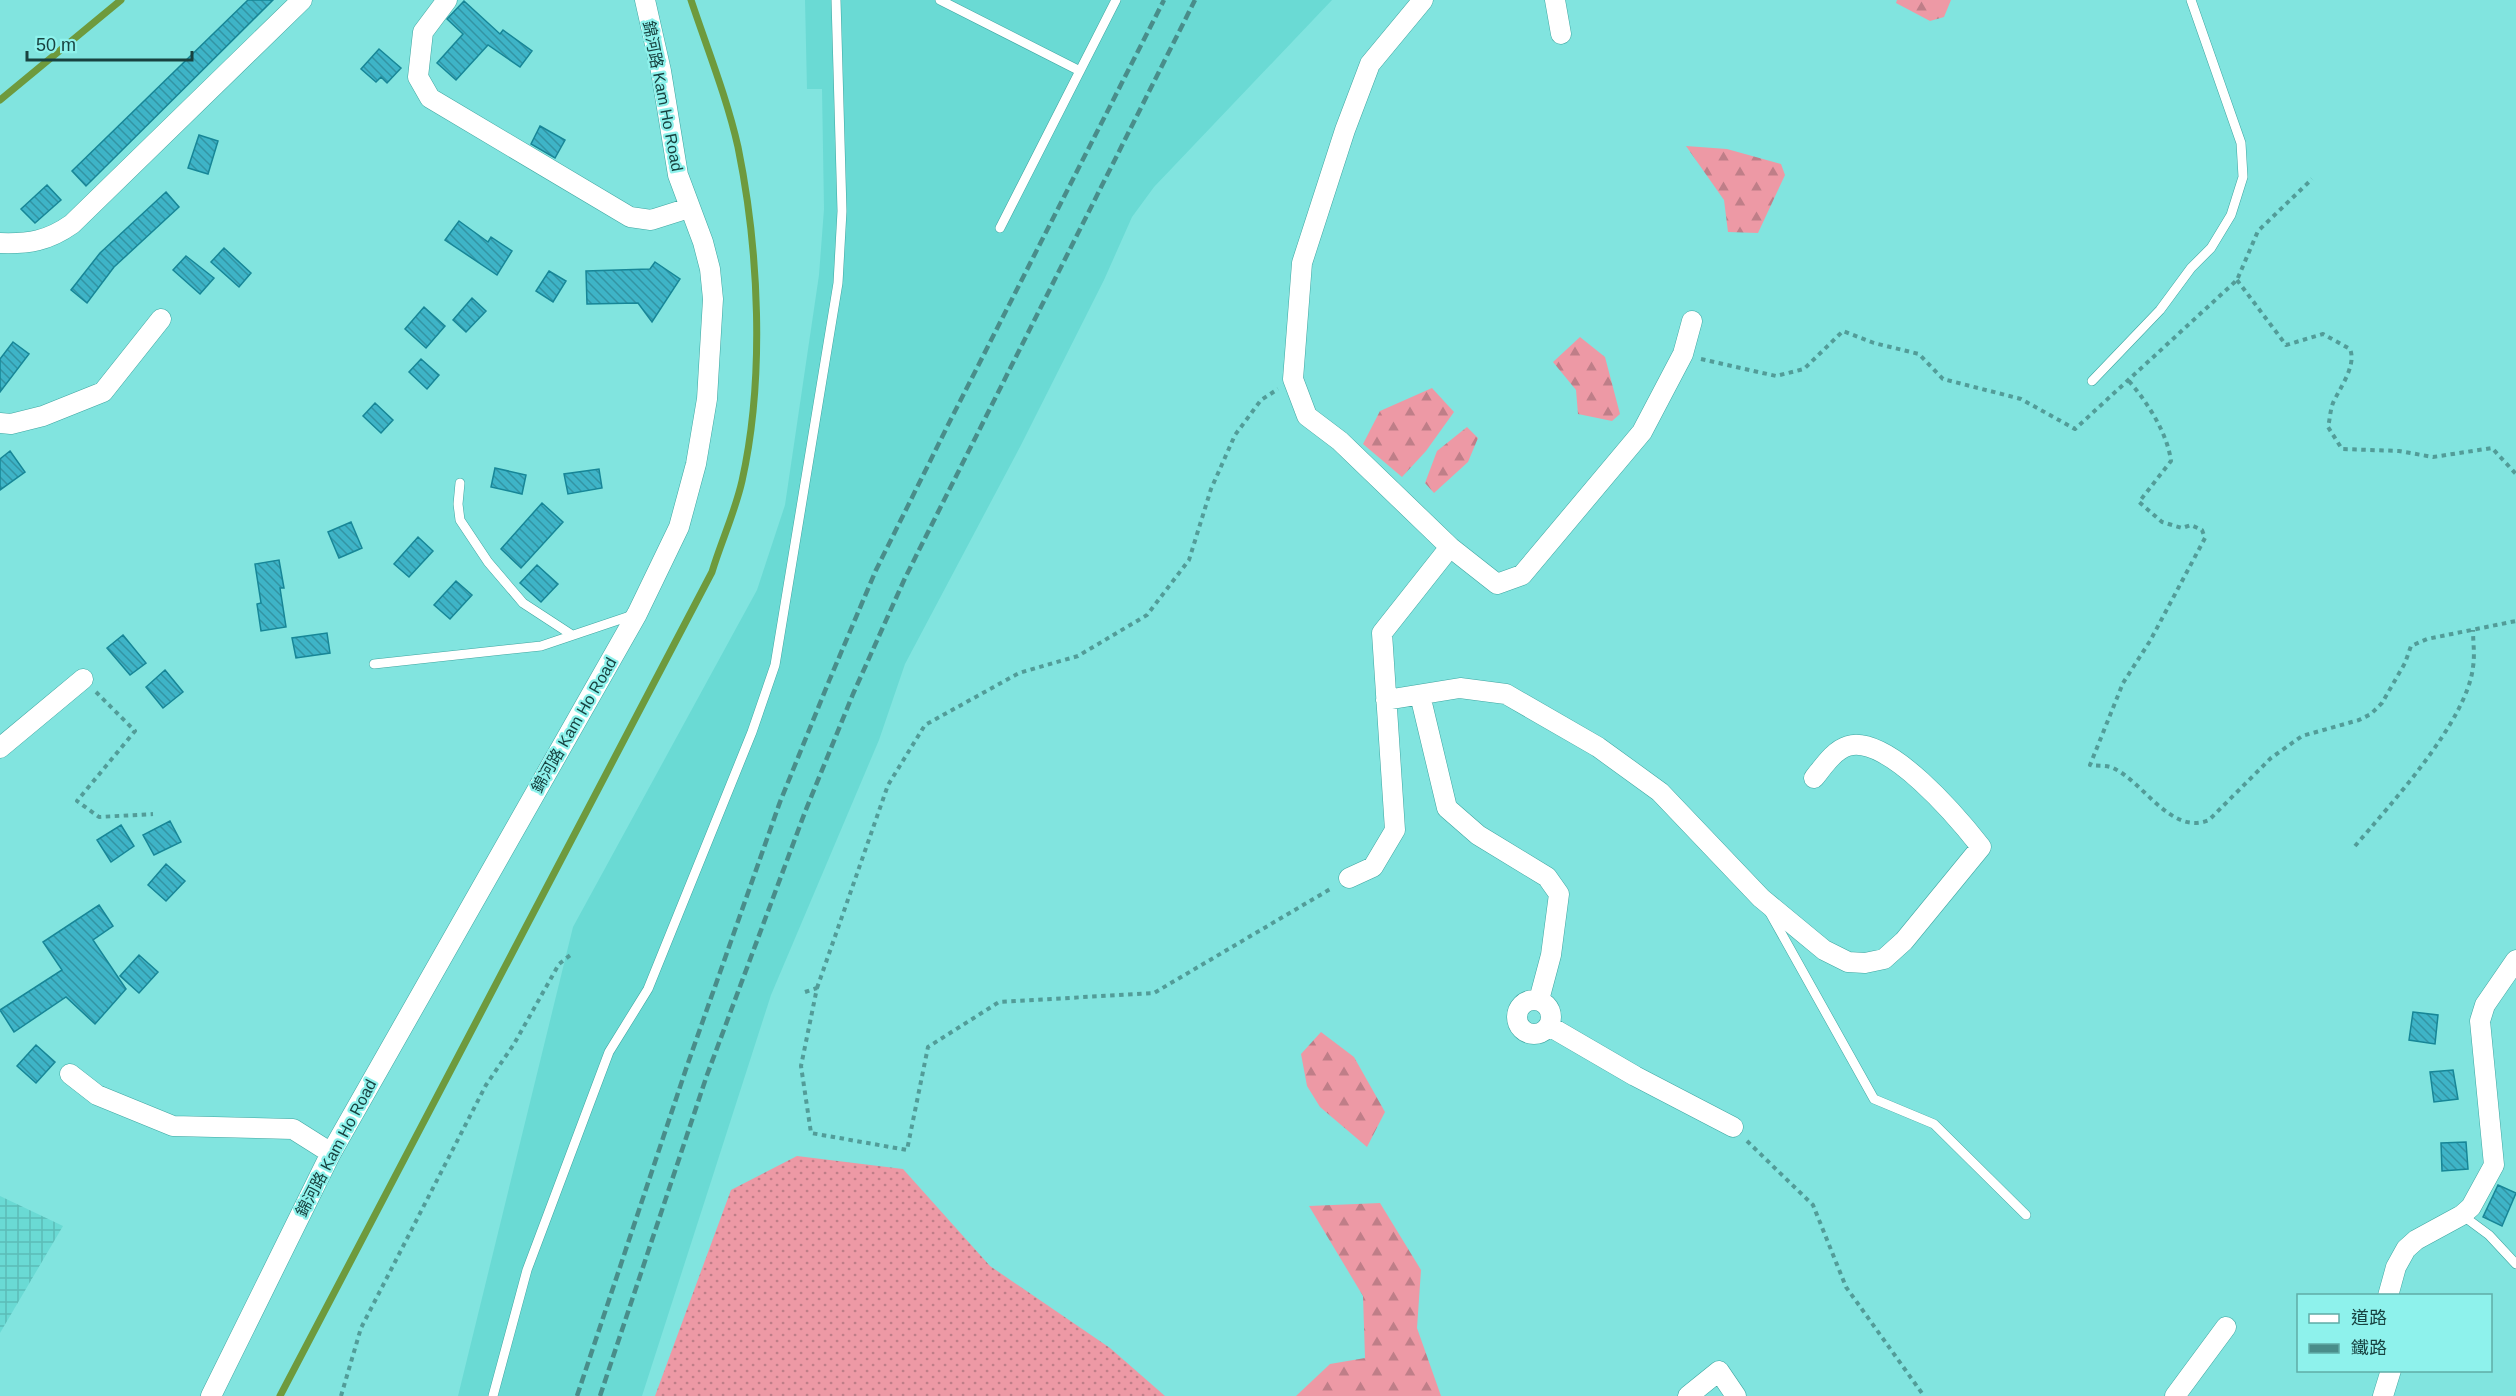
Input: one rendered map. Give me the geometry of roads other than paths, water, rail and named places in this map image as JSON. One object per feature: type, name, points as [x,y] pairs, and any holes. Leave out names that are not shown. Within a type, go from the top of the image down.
[{"type":"street","points":[[0,243],[40,242],[56,236],[72,224],[302,0]]},
{"type":"street","points":[[447,0],[423,32],[418,77],[430,98],[630,217],[651,220],[689,208]]},
{"type":"street","name":"錦河路 Kam Ho Road","points":[[211,1396],[331,1153],[637,614],[679,527],[696,464],[707,399],[713,299],[710,269],[678,175],[661,71],[645,0]]},
{"type":"street","points":[[1423,0],[1370,64],[1345,130],[1302,262],[1293,379],[1307,416],[1340,441],[1450,547],[1497,584],[1522,575],[1642,432],[1683,354],[1692,321]]},
{"type":"street","points":[[1555,0],[1561,34]]},
{"type":"street","points":[[0,423],[11,424],[43,416],[103,392],[161,319]]},
{"type":"street","points":[[1349,878],[1373,867],[1395,830],[1382,633],[1450,547]]},
{"type":"street","points":[[0,748],[83,679]]},
{"type":"street","points":[[1386,700],[1460,688],[1506,694],[1598,747],[1660,792],[1761,898],[1824,950],[1848,962],[1865,963],[1884,959],[1904,942],[1982,847],[1953,811],[1889,757],[1866,746],[1848,746],[1833,756],[1814,778]]},
{"type":"street","points":[[1420,695],[1447,808],[1478,835],[1547,877],[1559,894],[1551,955],[1539,999]]},
{"type":"street","points":[[2389,1294],[2396,1267],[2406,1250],[2416,1240],[2463,1215],[2477,1197],[2494,1165],[2480,1021],[2485,1005],[2516,960]]},
{"type":"street","points":[[1539,999],[1548,1005],[1552,1016],[1549,1026],[1541,1033],[1530,1034],[1520,1028],[1516,1018],[1519,1007],[1527,1000],[1539,999]]},
{"type":"street","points":[[1549,1026],[1635,1076],[1733,1127]]},
{"type":"street","points":[[70,1074],[97,1095],[173,1126],[293,1129],[331,1153]]},
{"type":"street","points":[[2175,1396],[2226,1327]]},
{"type":"street","points":[[1688,1396],[1719,1371],[1737,1396]]},
{"type":"street","points":[[2383,1396],[2391,1372]]},
{"type":"lane","points":[[493,1396],[527,1270],[609,1052],[648,988],[752,732],[775,665],[838,283],[842,211],[836,0]]},
{"type":"lane","points":[[940,0],[1080,71]]},
{"type":"lane","points":[[1000,228],[1116,0]]},
{"type":"lane","points":[[2092,381],[2160,310],[2191,268],[2211,248],[2231,215],[2243,177],[2241,143],[2191,0]]},
{"type":"lane","points":[[460,483],[458,504],[460,520],[488,562],[523,603],[572,635]]},
{"type":"lane","points":[[374,664],[541,646],[637,614]]},
{"type":"lane","points":[[1761,898],[1874,1099],[1934,1124],[2026,1215]]},
{"type":"lane","points":[[2463,1215],[2489,1235],[2516,1264]]},
{"type":"waterway","points":[[0,100],[121,0]]},
{"type":"waterway","points":[[280,1396],[712,572],[739,493],[749,441],[756,357],[755,271],[751,228],[738,147],[723,92],[691,0]]},
{"type":"railway","points":[[577,1396],[687,1066],[780,802],[829,681],[876,570],[1164,0]]},
{"type":"railway","points":[[600,1396],[707,1075],[805,812],[853,694],[905,578],[1195,0]]}]
